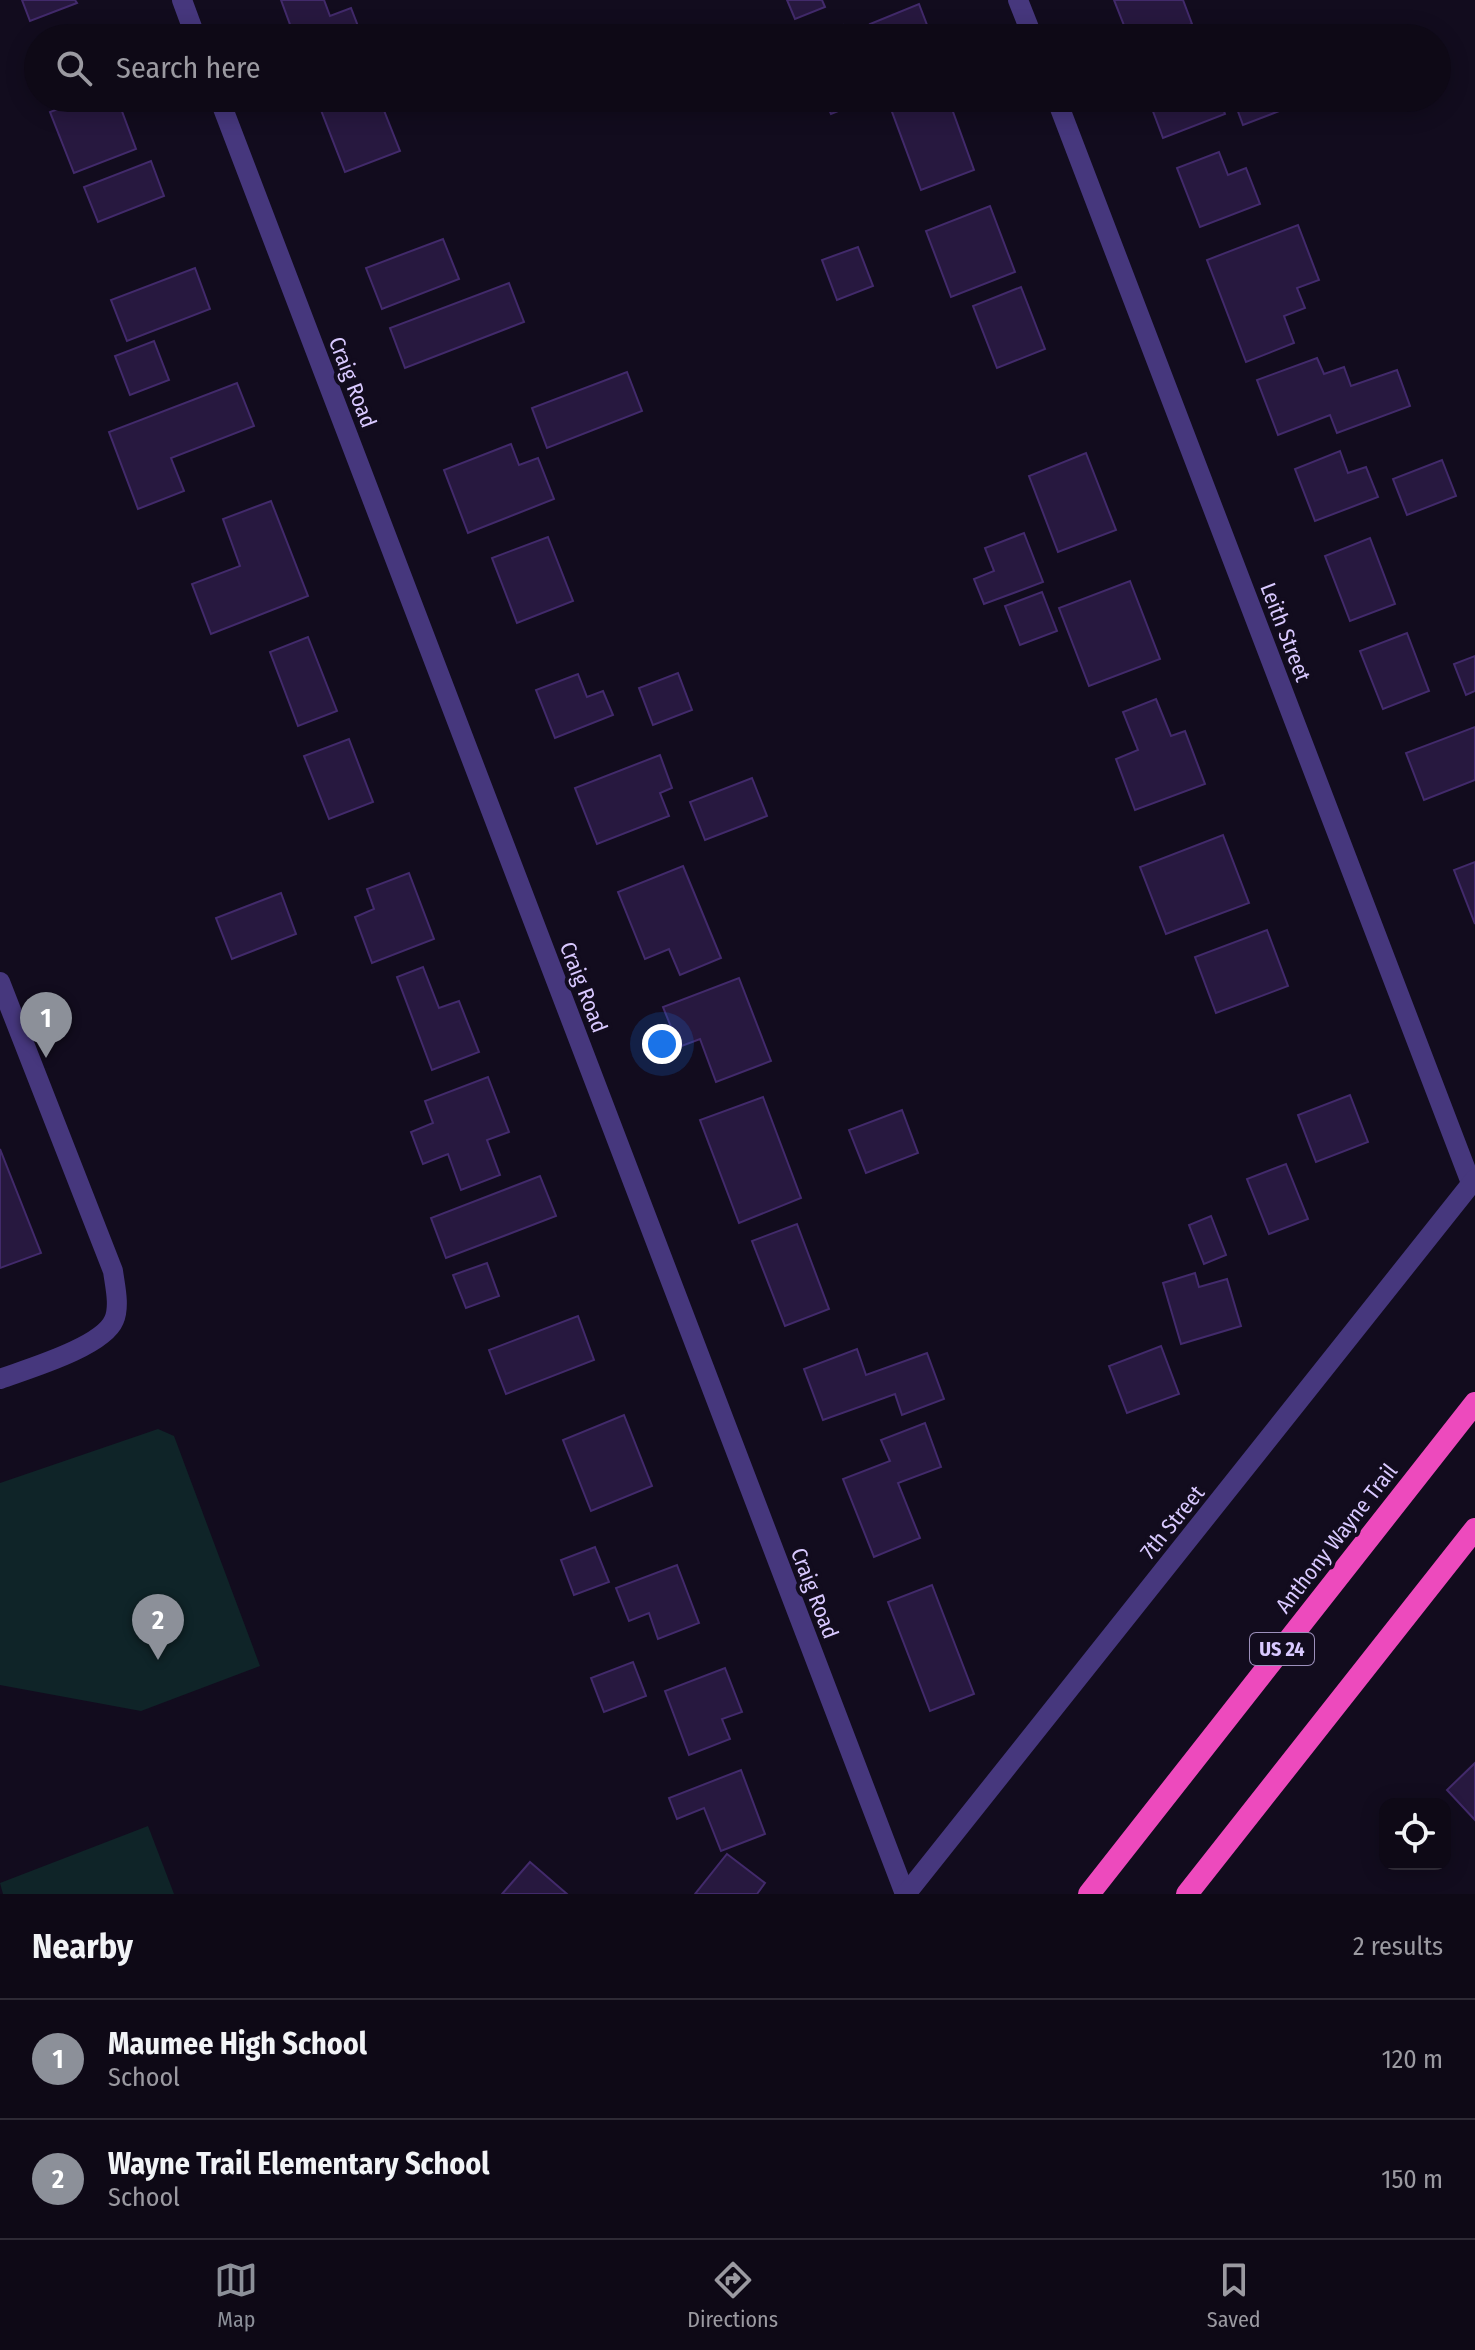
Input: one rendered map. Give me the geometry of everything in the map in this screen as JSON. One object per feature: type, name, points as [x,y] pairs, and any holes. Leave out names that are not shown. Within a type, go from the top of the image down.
[{"type":"highway","name":"Anthony Wayne Trail","points":[[1089,1894],[1475,1403]]},
{"type":"highway","points":[[1187,1894],[1475,1529]]},
{"type":"street","points":[[182,0],[191,24]]},
{"type":"street","points":[[1018,0],[1027,24]]},
{"type":"street","name":"Craig Road","points":[[224,112],[905,1894]]},
{"type":"street","name":"Leith Street","points":[[1061,112],[1473,1181]]},
{"type":"street","points":[[0,982],[113,1271],[117,1295],[114,1321],[99,1337],[81,1348],[0,1379]]},
{"type":"street","name":"7th Street","points":[[905,1894],[1473,1181]]},
{"type":"green space","points":[[158,1429],[174,1436],[260,1666],[141,1711],[0,1685],[0,1483]]},
{"type":"green space","points":[[148,1826],[174,1894],[3,1894],[0,1883]]},
{"type":"building","points":[[22,0],[75,0],[77,3],[30,21]]},
{"type":"building","points":[[281,0],[324,0],[330,16],[351,8],[357,24],[290,24]]},
{"type":"building","points":[[787,0],[822,0],[825,7],[795,19]]},
{"type":"building","points":[[1114,0],[1183,0],[1192,24],[1123,24]]},
{"type":"building","points":[[919,4],[927,24],[870,24]]},
{"type":"building","points":[[50,112],[122,112],[136,149],[74,173]]},
{"type":"building","points":[[322,112],[385,112],[400,151],[345,172]]},
{"type":"building","points":[[892,112],[953,112],[974,170],[921,190]]},
{"type":"building","points":[[1153,112],[1224,112],[1225,114],[1163,138]]},
{"type":"building","points":[[1238,112],[1277,112],[1243,125]]},
{"type":"building","points":[[1219,152],[1228,175],[1246,168],[1260,204],[1200,227],[1177,168]]},
{"type":"building","points":[[151,161],[164,196],[98,222],[84,187]]},
{"type":"building","points":[[990,206],[1015,272],[951,297],[926,231]]},
{"type":"building","points":[[1298,225],[1319,280],[1297,288],[1305,308],[1284,316],[1294,343],[1246,362],[1207,260]]},
{"type":"building","points":[[443,239],[459,279],[382,309],[366,268]]},
{"type":"building","points":[[858,247],[873,286],[837,300],[822,260]]},
{"type":"building","points":[[195,268],[210,309],[127,341],[111,300]]},
{"type":"building","points":[[509,283],[524,322],[405,368],[390,328]]},
{"type":"building","points":[[1021,287],[1045,349],[997,368],[973,306]]},
{"type":"building","points":[[154,341],[169,380],[130,395],[115,356]]},
{"type":"building","points":[[1317,358],[1324,374],[1344,367],[1351,386],[1397,370],[1410,406],[1337,433],[1330,415],[1278,435],[1257,380]]},
{"type":"building","points":[[627,372],[642,411],[547,448],[532,408]]},
{"type":"building","points":[[237,383],[254,426],[171,458],[184,491],[138,509],[109,432]]},
{"type":"building","points":[[511,444],[519,465],[538,458],[554,499],[468,533],[444,470]]},
{"type":"building","points":[[1340,451],[1348,473],[1366,467],[1378,497],[1315,521],[1295,469]]},
{"type":"building","points":[[1086,453],[1116,530],[1058,552],[1029,476]]},
{"type":"building","points":[[1442,460],[1456,496],[1407,515],[1393,479]]},
{"type":"building","points":[[271,501],[308,596],[211,634],[192,584],[240,566],[223,519]]},
{"type":"building","points":[[1024,533],[1043,582],[984,604],[974,579],[994,571],[985,548]]},
{"type":"building","points":[[548,537],[573,601],[517,623],[492,558]]},
{"type":"building","points":[[1370,538],[1395,604],[1350,621],[1325,556]]},
{"type":"building","points":[[1130,581],[1160,659],[1089,686],[1059,608]]},
{"type":"building","points":[[1042,592],[1057,631],[1020,645],[1005,606]]},
{"type":"building","points":[[1407,633],[1429,691],[1383,709],[1360,651]]},
{"type":"building","points":[[308,637],[337,711],[298,726],[270,652]]},
{"type":"building","points":[[1475,656],[1475,691],[1466,695],[1454,664]]},
{"type":"building","points":[[678,673],[692,710],[653,725],[639,688]]},
{"type":"building","points":[[578,674],[587,697],[603,691],[613,715],[555,738],[536,690]]},
{"type":"building","points":[[1156,699],[1171,736],[1185,731],[1205,784],[1135,810],[1116,759],[1138,750],[1123,712]]},
{"type":"building","points":[[1475,727],[1475,780],[1424,800],[1406,753]]},
{"type":"building","points":[[349,739],[373,802],[329,819],[304,756]]},
{"type":"building","points":[[660,755],[672,788],[660,793],[669,816],[597,844],[575,788]]},
{"type":"building","points":[[752,778],[767,816],[705,840],[690,802]]},
{"type":"building","points":[[1223,835],[1249,903],[1166,934],[1140,867]]},
{"type":"building","points":[[1475,862],[1475,924],[1454,870]]},
{"type":"building","points":[[683,866],[721,958],[680,975],[669,949],[645,959],[618,892]]},
{"type":"building","points":[[409,873],[434,939],[372,963],[355,917],[374,909],[367,889]]},
{"type":"building","points":[[281,893],[296,934],[232,959],[216,918]]},
{"type":"building","points":[[1267,930],[1288,986],[1216,1013],[1195,957]]},
{"type":"building","points":[[423,967],[439,1008],[459,1001],[479,1052],[432,1070],[397,977]]},
{"type":"building","points":[[739,978],[771,1061],[716,1082],[700,1039],[679,1047],[663,1007]]},
{"type":"building","points":[[488,1077],[509,1132],[487,1140],[500,1175],[461,1190],[448,1154],[423,1164],[411,1132],[433,1123],[425,1101]]},
{"type":"building","points":[[1350,1095],[1368,1142],[1316,1162],[1298,1115]]},
{"type":"building","points":[[763,1097],[801,1198],[739,1223],[700,1120]]},
{"type":"building","points":[[902,1110],[918,1153],[866,1173],[849,1130]]},
{"type":"building","points":[[0,1149],[41,1253],[0,1268]]},
{"type":"building","points":[[1286,1164],[1308,1219],[1269,1234],[1247,1179]]},
{"type":"building","points":[[540,1176],[556,1216],[446,1258],[431,1218]]},
{"type":"building","points":[[1211,1216],[1226,1255],[1204,1264],[1189,1225]]},
{"type":"building","points":[[797,1224],[829,1309],[785,1326],[752,1241]]},
{"type":"building","points":[[487,1263],[499,1296],[466,1308],[453,1275]]},
{"type":"building","points":[[1195,1273],[1199,1287],[1227,1279],[1241,1326],[1181,1344],[1163,1283]]},
{"type":"building","points":[[578,1316],[594,1360],[506,1394],[489,1350]]},
{"type":"building","points":[[1161,1346],[1179,1394],[1127,1413],[1109,1366]]},
{"type":"building","points":[[857,1349],[866,1375],[927,1353],[944,1399],[902,1415],[895,1394],[823,1420],[804,1369]]},
{"type":"building","points":[[624,1415],[652,1486],[591,1511],[563,1440]]},
{"type":"building","points":[[925,1423],[941,1467],[898,1483],[920,1538],[874,1557],[843,1479],[890,1461],[881,1440]]},
{"type":"building","points":[[595,1547],[609,1582],[574,1595],[561,1560]]},
{"type":"building","points":[[677,1565],[699,1623],[658,1639],[649,1613],[629,1621],[616,1588]]},
{"type":"building","points":[[932,1585],[974,1694],[930,1711],[888,1602]]},
{"type":"building","points":[[633,1662],[646,1696],[604,1712],[591,1678]]},
{"type":"building","points":[[725,1668],[742,1712],[722,1719],[730,1739],[689,1755],[665,1691]]},
{"type":"building","points":[[1475,1763],[1475,1820],[1447,1790]]},
{"type":"building","points":[[741,1770],[765,1834],[721,1851],[704,1808],[677,1819],[669,1798]]},
{"type":"building","points":[[727,1854],[765,1883],[757,1894],[695,1894]]},
{"type":"building","points":[[530,1862],[567,1894],[502,1894]]},
{"type":"place","name":"Maumee High School","points":[[46,1058]]},
{"type":"place","name":"Wayne Trail Elementary School","points":[[158,1660]]}]
